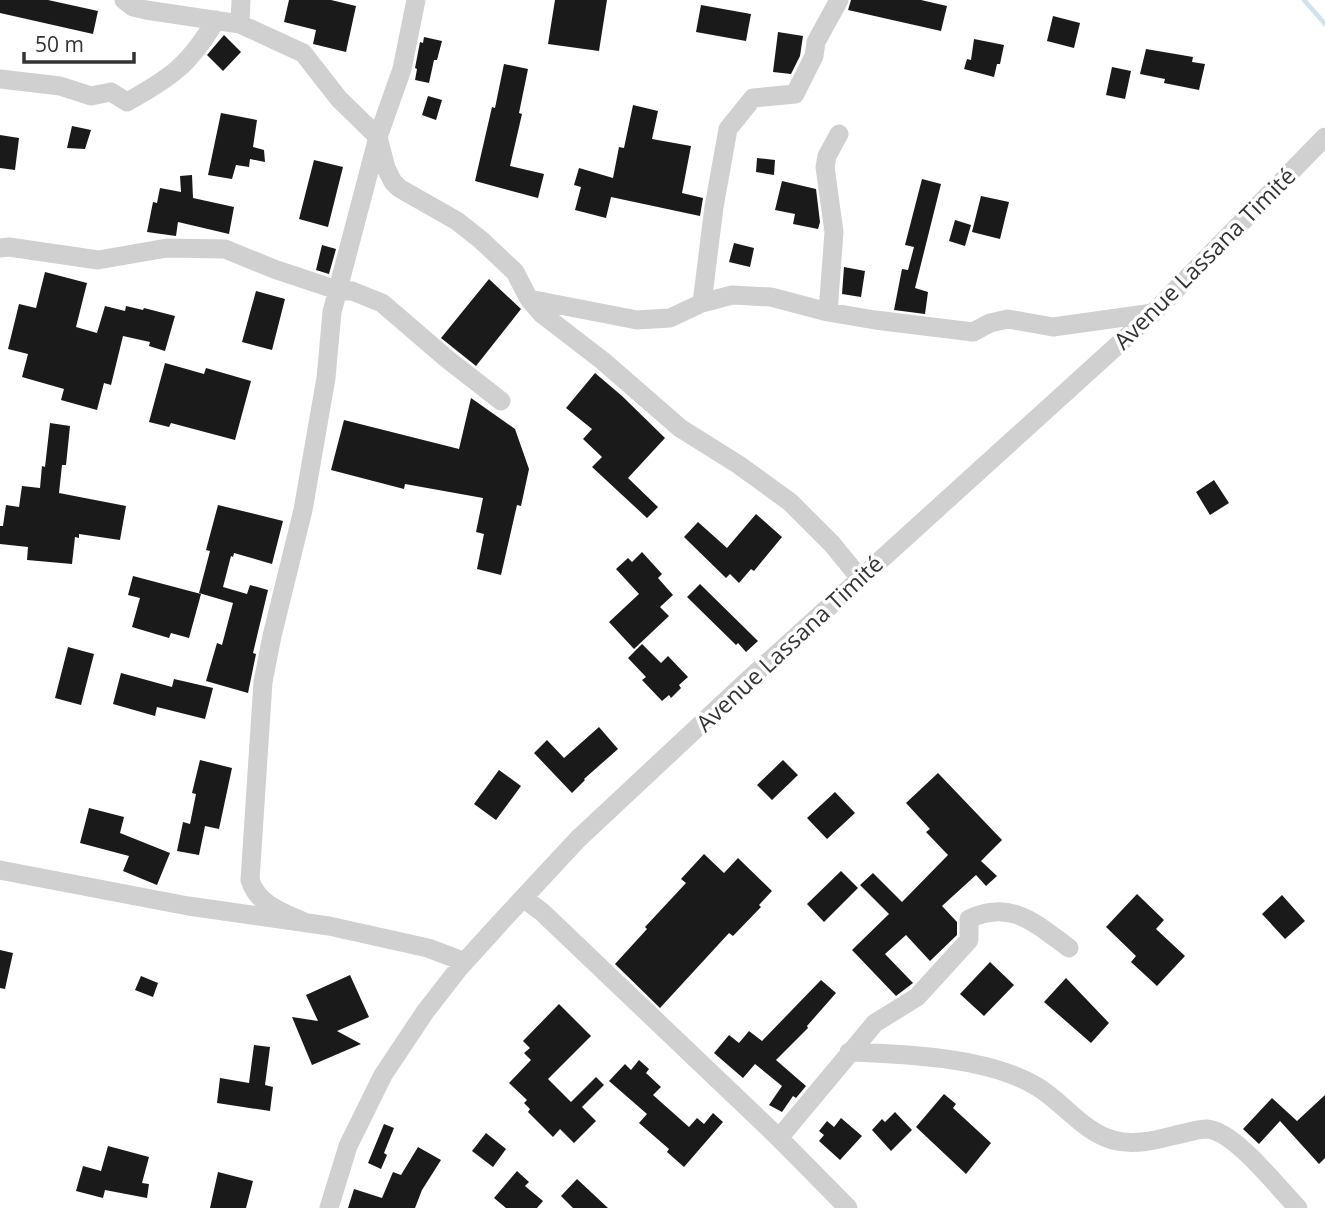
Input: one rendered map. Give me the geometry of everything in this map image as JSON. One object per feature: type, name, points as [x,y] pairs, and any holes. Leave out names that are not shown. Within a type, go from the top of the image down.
[{"type":"street","points":[[124,0],[134,7],[146,10],[240,24],[303,53],[339,99],[378,137],[386,168],[393,182],[410,195],[457,221],[508,263],[523,284],[529,299],[542,314],[603,361],[680,428],[790,502],[832,544],[859,578]]},
{"type":"street","points":[[240,24],[242,0]]},
{"type":"street","points":[[304,922],[279,911],[254,893],[250,880],[249,863],[263,682],[303,510],[326,378],[332,312],[378,137],[402,69],[416,0]]},
{"type":"street","points":[[702,303],[714,207],[729,129],[754,99],[795,94],[814,56],[817,42],[839,0]]},
{"type":"street","points":[[0,79],[60,86],[91,96],[111,92],[127,102],[178,71],[199,49],[216,20]]},
{"type":"street","points":[[828,312],[834,232],[825,167],[827,156],[839,134]]},
{"type":"street","name":"Avenue Lassana Timité","points":[[329,1208],[348,1146],[383,1075],[425,1012],[465,962],[523,898],[578,839],[859,578],[1153,313],[1325,136]]},
{"type":"street","points":[[0,248],[97,260],[167,248],[225,249],[274,269],[337,290],[352,291],[382,303],[501,401]]},
{"type":"street","points":[[529,299],[637,320],[670,318],[702,303],[732,295],[771,297],[828,312],[973,332],[990,323],[1008,319],[1053,327],[1153,313]]},
{"type":"street","points":[[0,870],[188,906],[304,922],[416,945],[465,962]]},
{"type":"street","points":[[523,898],[542,912],[779,1138],[848,1208]]},
{"type":"street","points":[[779,1138],[875,1023],[917,997],[969,940],[969,919],[992,911],[1014,912],[1031,920],[1069,948]]},
{"type":"street","points":[[849,1052],[976,1063],[1007,1073],[1035,1086],[1098,1134],[1113,1140],[1131,1143],[1209,1129],[1222,1134],[1242,1149],[1298,1208]]},
{"type":"building","points":[[0,0],[48,0],[98,11],[93,34],[0,13]]},
{"type":"building","points":[[289,0],[331,0],[356,6],[346,52],[313,44],[316,30],[284,22]]},
{"type":"building","points":[[555,0],[607,0],[599,51],[548,44]]},
{"type":"building","points":[[851,0],[921,0],[947,6],[941,31],[848,10]]},
{"type":"building","points":[[701,5],[751,14],[746,41],[696,32]]},
{"type":"building","points":[[1053,16],[1080,23],[1074,48],[1047,41]]},
{"type":"building","points":[[778,32],[803,36],[800,56],[791,74],[773,72]]},
{"type":"building","points":[[224,35],[241,52],[223,71],[207,55]]},
{"type":"building","points":[[424,37],[442,41],[429,83],[415,80],[420,42],[423,43]]},
{"type":"building","points":[[974,39],[1004,45],[994,77],[964,69],[967,59],[971,60]]},
{"type":"building","points":[[1146,49],[1193,57],[1192,62],[1205,64],[1199,90],[1164,83],[1165,79],[1140,74]]},
{"type":"building","points":[[504,64],[528,69],[519,113],[522,114],[510,166],[544,174],[538,198],[475,181]]},
{"type":"building","points":[[1112,67],[1131,71],[1125,99],[1106,95]]},
{"type":"building","points":[[428,96],[442,100],[436,120],[422,115]]},
{"type":"building","points":[[633,105],[658,111],[652,139],[691,146],[682,193],[703,198],[700,216],[611,197],[606,218],[575,210],[581,187],[574,185],[579,168],[613,178],[619,147],[624,148]]},
{"type":"building","points":[[221,113],[257,120],[253,147],[264,150],[265,162],[250,159],[249,167],[236,165],[232,179],[208,175]]},
{"type":"building","points":[[72,126],[91,130],[85,149],[67,148]]},
{"type":"building","points":[[0,135],[19,138],[15,170],[0,168]]},
{"type":"building","points":[[757,158],[775,160],[774,175],[756,172]]},
{"type":"building","points":[[314,160],[343,167],[328,227],[299,219]]},
{"type":"building","points":[[192,175],[193,198],[234,207],[229,234],[178,222],[176,236],[147,232],[153,202],[157,203],[160,188],[181,192],[180,176]]},
{"type":"building","points":[[922,179],[941,184],[915,288],[928,292],[925,314],[894,310],[902,269],[908,270],[914,247],[905,245]]},
{"type":"building","points":[[782,181],[816,189],[820,222],[818,229],[793,224],[795,214],[775,210]]},
{"type":"building","points":[[981,196],[1009,202],[1000,239],[972,232]]},
{"type":"building","points":[[955,220],[971,225],[965,246],[949,241]]},
{"type":"building","points":[[734,243],[754,248],[750,267],[729,262]]},
{"type":"building","points":[[322,245],[336,249],[329,274],[316,270]]},
{"type":"building","points":[[844,267],[865,271],[861,297],[842,294]]},
{"type":"building","points":[[45,272],[87,283],[76,327],[97,333],[105,306],[125,311],[126,306],[144,308],[175,316],[165,351],[149,346],[150,342],[123,336],[111,385],[104,383],[97,410],[61,400],[64,389],[22,377],[28,354],[8,349],[19,304],[36,308]]},
{"type":"building","points":[[489,279],[521,309],[476,366],[441,338]]},
{"type":"building","points":[[256,291],[285,299],[272,350],[242,342]]},
{"type":"building","points":[[165,363],[204,374],[206,368],[251,381],[235,440],[171,423],[169,427],[149,422]]},
{"type":"building","points":[[595,373],[665,438],[628,478],[658,507],[647,518],[592,467],[602,457],[583,439],[592,429],[566,408]]},
{"type":"building","points":[[471,398],[515,429],[529,469],[521,506],[517,505],[501,575],[477,569],[484,534],[476,532],[483,498],[405,484],[404,489],[331,470],[344,420],[459,449]]},
{"type":"building","points":[[50,423],[70,426],[66,465],[62,465],[59,493],[126,506],[120,540],[79,534],[79,538],[75,537],[72,564],[27,560],[28,547],[0,544],[0,526],[3,526],[6,505],[19,507],[22,486],[40,488]]},
{"type":"building","points":[[1214,480],[1229,503],[1210,515],[1196,492]]},
{"type":"building","points":[[218,505],[283,521],[272,564],[234,553],[223,587],[247,594],[250,585],[268,590],[253,653],[256,654],[248,693],[206,681],[217,643],[222,645],[233,603],[199,593],[210,551],[206,550]]},
{"type":"building","points":[[756,514],[782,537],[754,571],[751,569],[739,583],[730,574],[726,578],[684,537],[698,522],[727,548]]},
{"type":"building","points":[[642,552],[662,574],[658,578],[673,595],[660,607],[669,616],[634,649],[609,622],[639,594],[616,569],[628,558],[632,562]]},
{"type":"building","points":[[133,576],[201,594],[189,638],[171,633],[169,638],[132,627],[140,598],[128,595]]},
{"type":"building","points":[[700,584],[758,641],[746,652],[687,597]]},
{"type":"building","points":[[642,644],[661,663],[668,656],[688,677],[671,698],[669,695],[662,701],[642,680],[646,677],[628,658]]},
{"type":"building","points":[[68,647],[94,654],[81,705],[55,698]]},
{"type":"building","points":[[121,673],[172,687],[174,679],[213,688],[205,719],[157,707],[155,716],[113,704]]},
{"type":"building","points":[[599,727],[618,749],[572,793],[534,753],[547,740],[564,758]]},
{"type":"building","points":[[200,760],[232,768],[219,829],[205,826],[199,855],[177,851],[183,822],[190,824],[196,794],[192,793]]},
{"type":"building","points":[[783,760],[798,775],[772,800],[757,785]]},
{"type":"building","points":[[499,770],[521,786],[496,820],[474,804]]},
{"type":"building","points":[[938,773],[1002,840],[981,861],[997,876],[986,886],[976,875],[942,906],[957,922],[957,935],[930,961],[906,935],[885,954],[913,983],[896,996],[852,950],[889,914],[860,885],[873,873],[902,902],[948,855],[926,832],[930,829],[906,803]]},
{"type":"building","points":[[835,792],[855,813],[827,839],[807,818]]},
{"type":"building","points":[[89,808],[124,817],[120,833],[170,853],[157,885],[123,871],[129,856],[80,843]]},
{"type":"building","points":[[704,854],[724,873],[738,858],[772,891],[759,905],[761,907],[733,936],[729,933],[660,1008],[615,964],[686,883],[681,879]]},
{"type":"building","points":[[841,871],[858,888],[824,922],[807,904]]},
{"type":"building","points":[[1137,894],[1164,920],[1156,929],[1185,956],[1157,986],[1131,962],[1136,956],[1106,927]]},
{"type":"building","points":[[1282,895],[1305,921],[1285,939],[1262,914]]},
{"type":"building","points":[[0,950],[13,953],[5,989],[0,988]]},
{"type":"building","points":[[990,962],[1014,985],[984,1016],[960,994]]},
{"type":"building","points":[[350,975],[369,1017],[337,1031],[361,1044],[312,1065],[292,1017],[318,1021],[306,995]]},
{"type":"building","points":[[141,976],[158,983],[153,997],[135,990]]},
{"type":"building","points":[[1066,978],[1109,1023],[1091,1043],[1044,1002]]},
{"type":"building","points":[[821,980],[836,993],[808,1028],[776,1060],[806,1086],[796,1098],[793,1096],[782,1112],[769,1105],[782,1086],[755,1064],[743,1078],[714,1053],[729,1035],[739,1043],[749,1031],[762,1041]]},
{"type":"building","points":[[559,1004],[591,1036],[548,1079],[571,1102],[596,1077],[604,1085],[582,1107],[596,1121],[574,1143],[560,1129],[553,1137],[528,1112],[530,1109],[524,1103],[527,1100],[509,1083],[531,1060],[524,1053],[530,1048],[523,1041]]},
{"type":"building","points":[[254,1045],[270,1047],[265,1085],[273,1087],[270,1111],[217,1103],[220,1078],[249,1083]]},
{"type":"building","points":[[639,1060],[649,1069],[646,1073],[661,1087],[653,1095],[689,1127],[697,1118],[704,1124],[713,1113],[723,1122],[684,1167],[667,1152],[669,1149],[639,1123],[647,1114],[609,1081],[625,1064],[631,1070]]},
{"type":"building","points":[[944,1094],[956,1104],[953,1108],[991,1143],[966,1174],[916,1127]]},
{"type":"building","points":[[1325,1095],[1325,1158],[1319,1164],[1280,1121],[1259,1144],[1243,1129],[1272,1098],[1297,1121]]},
{"type":"building","points":[[895,1112],[912,1130],[891,1151],[872,1130],[882,1119],[885,1122]]},
{"type":"building","points":[[841,1118],[862,1136],[840,1160],[819,1141],[824,1135],[819,1131],[827,1121],[834,1127]]},
{"type":"building","points":[[384,1124],[394,1128],[381,1169],[368,1163]]},
{"type":"building","points":[[486,1133],[506,1149],[493,1167],[472,1151]]},
{"type":"building","points":[[108,1146],[149,1157],[142,1183],[149,1184],[147,1198],[105,1190],[103,1198],[76,1191],[83,1166],[101,1171]]},
{"type":"building","points":[[418,1147],[441,1160],[422,1190],[415,1208],[348,1208],[354,1189],[382,1198],[393,1172],[401,1175]]},
{"type":"building","points":[[517,1171],[529,1182],[525,1186],[543,1201],[537,1208],[506,1208],[494,1198]]},
{"type":"building","points":[[218,1172],[253,1181],[246,1208],[210,1208]]},
{"type":"building","points":[[577,1179],[608,1208],[573,1208],[561,1196]]},
{"type":"waterway","points":[[1304,0],[1325,24]]}]
